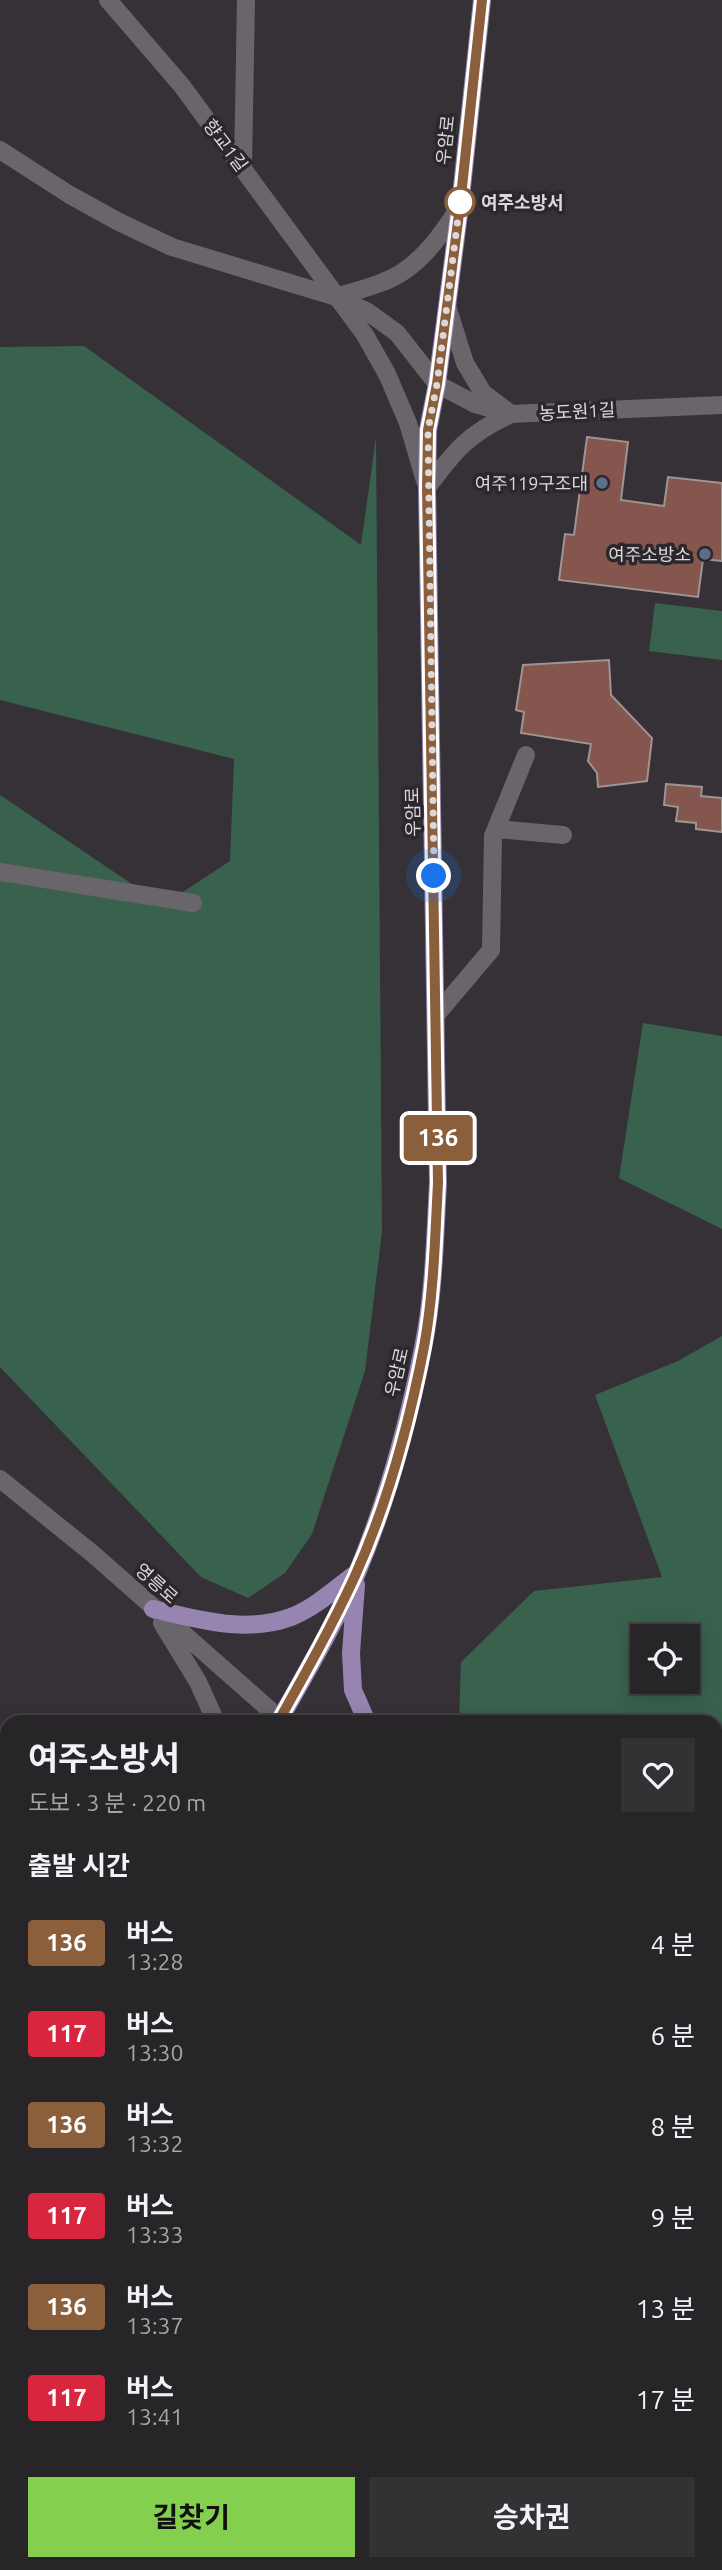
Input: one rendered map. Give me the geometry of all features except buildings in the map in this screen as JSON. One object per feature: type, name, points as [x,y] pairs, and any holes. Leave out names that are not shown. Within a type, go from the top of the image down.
[{"type":"main road","name":"우암로","points":[[283,1715],[327,1636],[356,1573],[387,1487],[424,1346],[434,1262],[438,1183],[428,430],[437,384],[460,206],[482,0]]},
{"type":"main road","points":[[153,1609],[216,1624],[257,1624],[290,1617],[320,1601],[356,1573]]},
{"type":"main road","points":[[356,1573],[351,1653],[353,1690],[364,1715]]},
{"type":"street","name":"향교1길","points":[[108,0],[182,86],[336,297]]},
{"type":"street","points":[[243,167],[246,0]]},
{"type":"street","name":"향교1길","points":[[0,150],[106,215],[172,247],[336,297],[368,312],[397,333],[437,384]]},
{"type":"street","points":[[427,488],[408,423],[387,374],[365,335],[336,297],[386,282],[412,265],[439,239],[460,206]]},
{"type":"street","points":[[427,488],[465,441],[484,427],[511,414],[483,393],[465,363],[447,306]]},
{"type":"street","name":"농도원1길","points":[[437,384],[475,404],[511,414],[722,405]]},
{"type":"street","points":[[436,1015],[491,950],[493,836],[526,755]]},
{"type":"street","points":[[496,829],[563,835]]},
{"type":"street","points":[[0,872],[193,903]]},
{"type":"street","name":"영릉로","points":[[0,1479],[93,1554],[273,1715]]},
{"type":"street","points":[[153,1609],[198,1682],[213,1715]]},
{"type":"green space","points":[[84,346],[361,545],[376,437],[382,1232],[365,1371],[312,1534],[285,1573],[248,1598],[201,1577],[0,1367],[0,795],[163,905],[230,861],[234,759],[0,700],[0,347]]},
{"type":"green space","points":[[655,603],[722,611],[722,660],[649,651]]},
{"type":"green space","points":[[643,1023],[722,1036],[722,1229],[619,1178]]},
{"type":"green space","points":[[722,1336],[722,1715],[459,1715],[461,1662],[534,1591],[662,1577],[595,1395],[678,1361]]},
{"type":"bus line","name":"136","points":[[282,1715],[327,1636],[380,1512],[424,1346],[434,1262],[438,1183],[428,430],[437,384],[460,206],[482,0]]},
{"type":"place","name":"여주소방서","points":[[460,202]]},
{"type":"place","name":"여주119구조대","points":[[602,483]]},
{"type":"place","name":"여주소방소","points":[[705,554]]},
{"type":"route","points":[[434,876],[428,430],[437,384],[460,202]]}]
